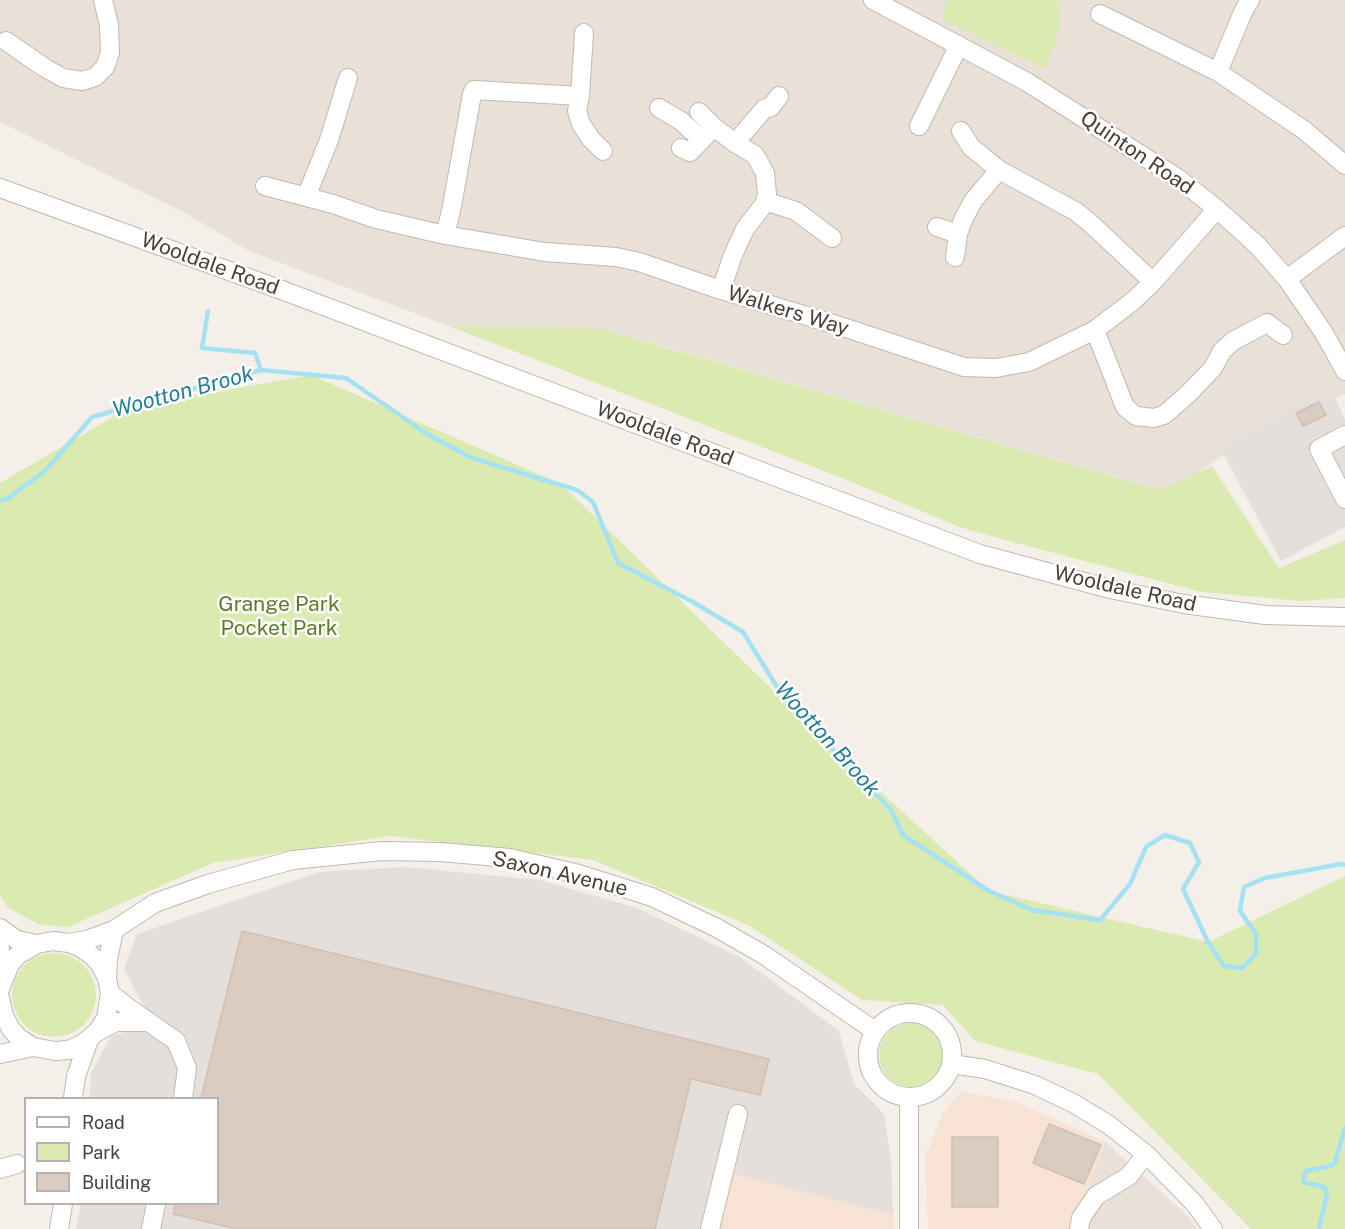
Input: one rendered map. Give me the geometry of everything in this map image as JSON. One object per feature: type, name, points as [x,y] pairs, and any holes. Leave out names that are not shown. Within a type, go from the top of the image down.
[{"type":"street","points":[[6,41],[63,78],[82,81],[95,77],[105,67],[110,53],[109,25],[103,0]]},
{"type":"street","name":"Quinton Road","points":[[873,0],[1027,82],[1179,179],[1258,246],[1287,279],[1324,333],[1345,371]]},
{"type":"street","points":[[1218,72],[1251,0]]},
{"type":"street","points":[[1100,14],[1218,72],[1304,130],[1345,165]]},
{"type":"street","points":[[584,33],[577,111],[581,124],[603,151]]},
{"type":"street","points":[[919,126],[959,45]]},
{"type":"street","points":[[306,197],[329,140],[348,78]]},
{"type":"street","points":[[445,235],[453,206],[474,90],[580,96]]},
{"type":"street","points":[[735,143],[764,109],[771,107],[779,96]]},
{"type":"street","points":[[658,108],[681,121],[749,151],[760,161],[765,173],[767,185],[765,201],[757,216],[745,229],[721,290]]},
{"type":"street","points":[[699,112],[708,133]]},
{"type":"street","points":[[961,131],[971,147],[999,170],[1075,211],[1153,282]]},
{"type":"street","points":[[681,148],[690,152],[708,133]]},
{"type":"street","points":[[955,257],[958,234],[963,220],[973,201],[999,170]]},
{"type":"street","name":"Walkers Way","points":[[265,186],[376,219],[445,235],[545,252],[616,256],[964,367],[996,368],[1029,362],[1095,330],[1133,301],[1153,282],[1217,209]]},
{"type":"street","name":"Wooldale Road","points":[[3,190],[290,293],[980,554],[1110,589],[1184,604],[1266,615],[1345,617]]},
{"type":"street","points":[[765,201],[796,211],[832,238]]},
{"type":"street","points":[[937,228],[958,234]]},
{"type":"street","points":[[1287,279],[1345,236]]},
{"type":"street","points":[[1095,330],[1125,407],[1136,416],[1154,418],[1164,415],[1188,393],[1213,368],[1222,351],[1233,341],[1267,323],[1283,335]]},
{"type":"street","points":[[1345,435],[1319,449],[1345,499]]},
{"type":"street","name":"Saxon Avenue","points":[[69,943],[87,940],[114,930],[155,903],[208,884],[293,860],[382,851],[440,852],[510,858],[579,874],[652,897],[717,928],[764,955],[874,1031]]},
{"type":"street","points":[[0,928],[17,940],[37,944]]},
{"type":"street","points":[[73,1097],[76,1076],[93,1036],[106,1018],[109,986],[108,959],[114,930]]},
{"type":"street","points":[[1,989],[10,964],[18,955],[37,944],[53,941],[69,943],[81,948],[99,963],[109,986],[149,1023],[176,1041],[187,1068],[183,1097]]},
{"type":"street","points":[[0,948],[3,1016],[10,1029],[33,1047]]},
{"type":"street","points":[[907,1013],[922,1014],[941,1026],[949,1038],[953,1052],[952,1064],[944,1082],[933,1092],[909,1098],[892,1094],[880,1086],[869,1069],[867,1054],[874,1031],[890,1017],[907,1013]]},
{"type":"street","points":[[0,1054],[33,1047],[55,1051],[68,1050],[117,1023],[149,1023]]},
{"type":"street","points":[[952,1064],[986,1069],[1035,1085],[1073,1103],[1109,1125],[1146,1154],[1195,1204],[1213,1229]]},
{"type":"street","points":[[909,1098],[909,1229]]},
{"type":"street","points":[[710,1229],[738,1114]]},
{"type":"street","points":[[1078,1229],[1081,1218],[1096,1197],[1129,1176],[1146,1154]]},
{"type":"street","points":[[59,1228],[63,1205]]},
{"type":"street","points":[[151,1229],[156,1205]]},
{"type":"shaded area","points":[[0,0],[1345,0],[1345,394],[1255,434],[1195,474],[1160,490],[645,341],[576,329],[449,326],[249,251],[187,214],[0,122]]},
{"type":"shaded area","points":[[1331,390],[1345,419],[1345,527],[1281,561],[1219,446]]},
{"type":"shaded area","points":[[406,867],[540,880],[637,908],[740,957],[839,1031],[854,1084],[884,1114],[891,1159],[893,1215],[718,1170],[702,1229],[76,1229],[81,1205],[219,1205],[219,1097],[90,1097],[91,1073],[111,1036],[141,1028],[143,1005],[124,969],[137,934],[319,872]]},
{"type":"shaded area","points":[[962,1092],[1017,1102],[1105,1142],[1073,1229],[928,1229],[925,1158],[943,1113]]},
{"type":"shaded area","points":[[1105,1142],[1187,1215],[1197,1229],[1073,1229]]},
{"type":"shaded area","points":[[717,1170],[893,1215],[894,1229],[702,1229]]},
{"type":"green space","points":[[947,0],[1058,0],[1060,26],[1046,69],[942,19]]},
{"type":"green space","points":[[449,326],[601,329],[1160,490],[1212,466],[1279,568],[1345,540],[1345,598],[1301,601],[1201,592],[979,533]]},
{"type":"green space","name":"Grange Park Pocket Park","points":[[311,375],[561,484],[822,738],[989,891],[1208,942],[1345,876],[1345,1229],[1251,1229],[1098,1074],[975,1041],[943,1005],[862,1000],[748,925],[593,860],[391,836],[213,863],[68,927],[40,925],[7,907],[0,895],[0,483],[130,407]]},
{"type":"green space","points":[[54,953],[70,956],[84,965],[93,979],[96,995],[93,1011],[84,1025],[70,1034],[54,1037],[38,1034],[24,1025],[15,1011],[12,995],[15,979],[24,965],[38,956]]},
{"type":"green space","points":[[911,1023],[923,1025],[934,1032],[941,1043],[943,1055],[941,1067],[934,1078],[923,1085],[911,1087],[899,1085],[888,1078],[881,1067],[879,1055],[881,1043],[888,1032],[899,1025]]},
{"type":"building","points":[[1319,402],[1326,415],[1303,426],[1296,413]]},
{"type":"building","points":[[242,931],[769,1059],[760,1095],[691,1079],[655,1229],[237,1229],[173,1214],[175,1205],[219,1205],[219,1097],[201,1097]]},
{"type":"building","points":[[1049,1124],[1101,1145],[1084,1184],[1033,1163]]},
{"type":"building","points":[[952,1137],[998,1137],[998,1207],[952,1207]]},
{"type":"waterway","points":[[208,311],[202,348],[255,353],[261,370]]},
{"type":"waterway","name":"Wootton Brook","points":[[0,500],[7,499],[46,470],[92,417],[261,370],[346,378],[427,434],[472,458],[577,490],[593,502],[618,563],[693,602],[743,632],[784,698],[891,810],[903,835],[989,891],[1032,910],[1100,920],[1130,884],[1146,847],[1165,835],[1190,843],[1199,862],[1183,889],[1208,942],[1224,966],[1242,968],[1256,954],[1256,934],[1240,911],[1244,887],[1265,878],[1345,865]]},
{"type":"waterway","points":[[1319,1229],[1326,1190],[1324,1187],[1304,1182],[1303,1179],[1306,1171],[1331,1166],[1335,1163],[1345,1127]]}]
